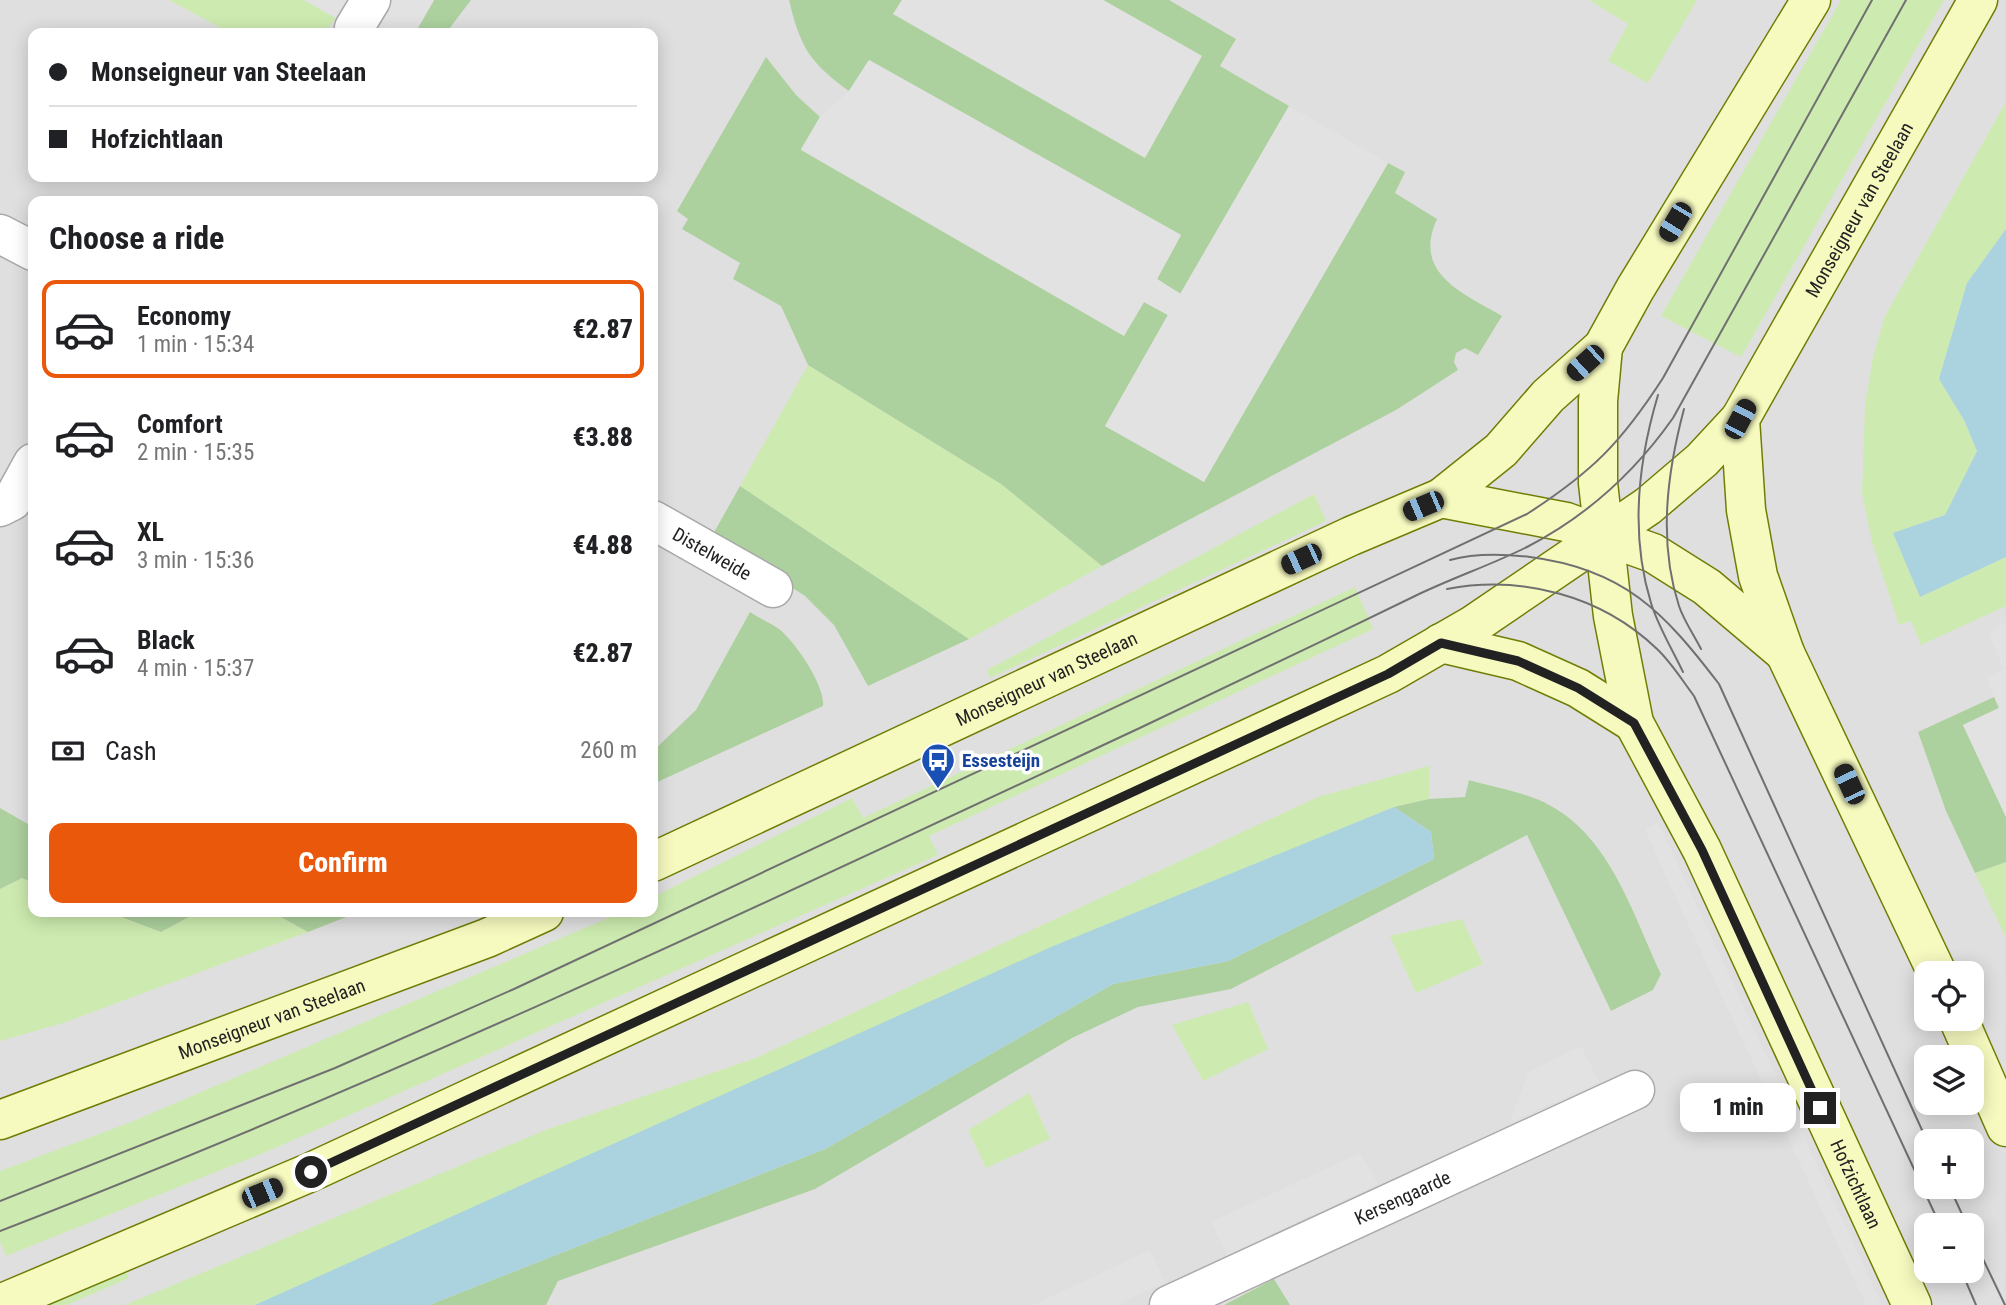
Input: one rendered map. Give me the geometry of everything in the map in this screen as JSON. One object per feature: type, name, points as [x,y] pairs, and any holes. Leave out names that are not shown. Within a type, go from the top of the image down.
[{"type":"main road","name":"Monseigneur van Steelaan","points":[[658,860],[1351,536],[1441,498],[1501,450],[1548,396],[1603,347],[1811,0]]},
{"type":"main road","name":"Monseigneur van Steelaan","points":[[0,1304],[324,1166],[1388,674],[1569,562],[1668,490],[1740,419],[1978,0]]},
{"type":"main road","name":"Monseigneur van Steelaan","points":[[1603,347],[1597,464],[1613,615],[1634,723]]},
{"type":"main road","points":[[1740,419],[1746,510],[1758,576],[1785,653],[1931,961]]},
{"type":"main road","points":[[1441,498],[1566,522],[1653,553],[1707,587],[1785,653]]},
{"type":"main road","points":[[1441,643],[1518,661],[1578,688],[1634,723]]},
{"type":"main road","name":"Hofzichtlaan","points":[[1634,723],[1702,850],[1912,1305]]},
{"type":"main road","name":"Monseigneur van Steelaan","points":[[0,1120],[487,938],[533,917]]},
{"type":"main road","points":[[1964,1031],[2006,1127]]},
{"type":"street","points":[[0,234],[28,248]]},
{"type":"street","points":[[0,507],[12,501],[28,472]]},
{"type":"street","name":"Distelweide","points":[[658,523],[773,588]]},
{"type":"street","name":"Kersengaarde","points":[[1169,1305],[1635,1090]]},
{"type":"shaded area","points":[[0,0],[2006,0],[2006,1305],[0,1305]]},
{"type":"shaded area","points":[[304,0],[434,0],[418,28],[353,28]]},
{"type":"shaded area","points":[[902,0],[1103,0],[1202,56],[1145,158],[893,14]]},
{"type":"shaded area","points":[[869,60],[1181,235],[1157,279],[1180,294],[1289,106],[1388,163],[1204,482],[1105,426],[1168,315],[1144,302],[1124,336],[801,150],[820,117],[849,91]]},
{"type":"shaded area","points":[[2004,622],[2006,817],[1963,725],[1999,708],[1986,677],[2004,669],[1989,635]]},
{"type":"shaded area","points":[[1658,822],[1882,1305],[1866,1305],[1658,859],[1645,829]]},
{"type":"shaded area","points":[[1581,1046],[1599,1082],[1509,1123],[1529,1072]]},
{"type":"shaded area","points":[[1360,1153],[1378,1184],[1227,1255],[1211,1222]]},
{"type":"shaded area","points":[[1150,1250],[1165,1282],[1116,1305],[1033,1305]]},
{"type":"green space","points":[[169,0],[304,0],[336,18],[328,28],[221,28]]},
{"type":"green space","points":[[434,0],[471,0],[450,28],[418,28]]},
{"type":"green space","points":[[789,0],[902,0],[894,15],[1202,56],[1103,0],[1169,0],[1236,39],[1220,66],[1289,106],[1181,294],[1157,279],[1181,235],[869,60],[849,91],[825,72],[808,53]]},
{"type":"green space","points":[[1589,0],[1697,0],[1648,83],[1608,61],[1628,24]]},
{"type":"green space","points":[[1841,0],[1944,0],[1741,357],[1661,316]]},
{"type":"green space","points":[[766,57],[796,95],[820,117],[801,149],[1124,335],[1144,302],[1168,315],[1105,426],[1204,481],[1388,163],[1405,172],[1395,193],[1437,219],[1431,238],[1431,254],[1436,268],[1458,290],[1502,316],[1478,355],[1465,348],[1456,353],[1454,362],[1458,370],[1396,410],[1102,566],[1001,484],[808,365],[781,306],[733,279],[740,263],[682,229],[688,219],[677,211]]},
{"type":"green space","points":[[2006,102],[2006,229],[1967,283],[1939,379],[1964,420],[1977,451],[1945,515],[1893,533],[1920,597],[2006,557],[2006,606],[1921,645],[1911,621],[1899,625],[1872,542],[1862,493],[1865,405],[1873,357],[1885,316]]},
{"type":"green space","points":[[808,365],[1001,484],[1102,566],[969,639],[740,486]]},
{"type":"green space","points":[[740,486],[969,639],[868,686],[834,625],[805,596],[712,536]]},
{"type":"green space","points":[[1314,494],[1326,521],[990,678],[987,670]]},
{"type":"green space","points":[[1355,587],[1373,629],[929,836],[938,855],[266,1152],[6,1256],[0,1241],[0,1171],[131,1122],[610,917],[658,917],[658,895],[852,798],[863,818]]},
{"type":"green space","points":[[750,612],[779,629],[793,644],[814,676],[823,706],[658,782],[658,746],[696,710]]},
{"type":"green space","points":[[1994,697],[1999,708],[1963,725],[2006,817],[2006,862],[1975,873],[1946,811],[1918,732]]},
{"type":"green space","points":[[1429,766],[1429,799],[1394,807],[255,1305],[125,1305],[548,1129],[756,1058],[1318,797]]},
{"type":"green space","points":[[1469,780],[1542,801],[1572,820],[1590,838],[1618,880],[1661,974],[1653,990],[1611,1011],[1527,835],[1231,989],[1138,1007],[1072,1038],[815,1189],[558,1281],[546,1305],[429,1305],[825,1149],[1113,984],[1228,961],[1434,859],[1431,832],[1394,807],[1429,799],[1465,797]]},
{"type":"green space","points":[[0,808],[28,824],[28,881],[22,878],[0,889]]},
{"type":"green space","points":[[2006,862],[2006,938],[1975,873]]},
{"type":"green space","points":[[22,878],[28,881],[28,917],[121,917],[161,932],[189,917],[281,917],[308,932],[63,1023],[0,1041],[0,889]]},
{"type":"green space","points":[[121,917],[189,917],[161,932]]},
{"type":"green space","points":[[281,917],[346,917],[308,932]]},
{"type":"green space","points":[[1462,919],[1483,964],[1416,993],[1390,936]]},
{"type":"green space","points":[[1248,1002],[1268,1049],[1203,1081],[1172,1025]]},
{"type":"green space","points":[[1029,1093],[1050,1139],[986,1168],[968,1130]]},
{"type":"green space","points":[[125,1270],[129,1278],[67,1305],[33,1305]]},
{"type":"green space","points":[[1274,1279],[1290,1305],[1224,1305]]},
{"type":"water","points":[[2006,229],[2006,557],[1920,597],[1893,533],[1945,515],[1977,451],[1964,420],[1939,379],[1967,283]]},
{"type":"water","points":[[1394,807],[1431,832],[1434,859],[1228,961],[1113,984],[825,1149],[429,1305],[255,1305],[1051,947]]},
{"type":"tram line","points":[[0,1201],[335,1068],[514,989],[1527,514],[1588,470],[1619,439],[1648,401],[1872,0]]},
{"type":"tram line","points":[[0,1231],[290,1114],[576,989],[1549,535],[1608,491],[1643,457],[1673,418],[1906,0]]},
{"type":"tram line","points":[[1658,395],[1641,472],[1640,551],[1654,612],[1683,672]]},
{"type":"tram line","points":[[1684,409],[1669,482],[1667,532],[1672,581],[1679,606],[1701,649]]},
{"type":"tram line","points":[[1450,560],[1479,555],[1520,556],[1563,563],[1591,572],[1617,583],[1639,598],[1660,615],[1699,658],[1719,684],[1922,1129]]},
{"type":"tram line","points":[[1447,589],[1503,585],[1559,594],[1611,615],[1635,630],[1672,665],[1694,696],[1934,1213]]},
{"type":"tram line","points":[[1955,1199],[1961,1213]]},
{"type":"tram line","points":[[1984,1261],[2005,1305]]},
{"type":"tram line","points":[[1967,1283],[1976,1305]]},
{"type":"place","name":"Essesteijn","points":[[938,790]]},
{"type":"route","points":[[311,1172],[1388,674],[1441,643],[1518,661],[1578,688],[1634,723],[1702,850],[1820,1108]]}]
